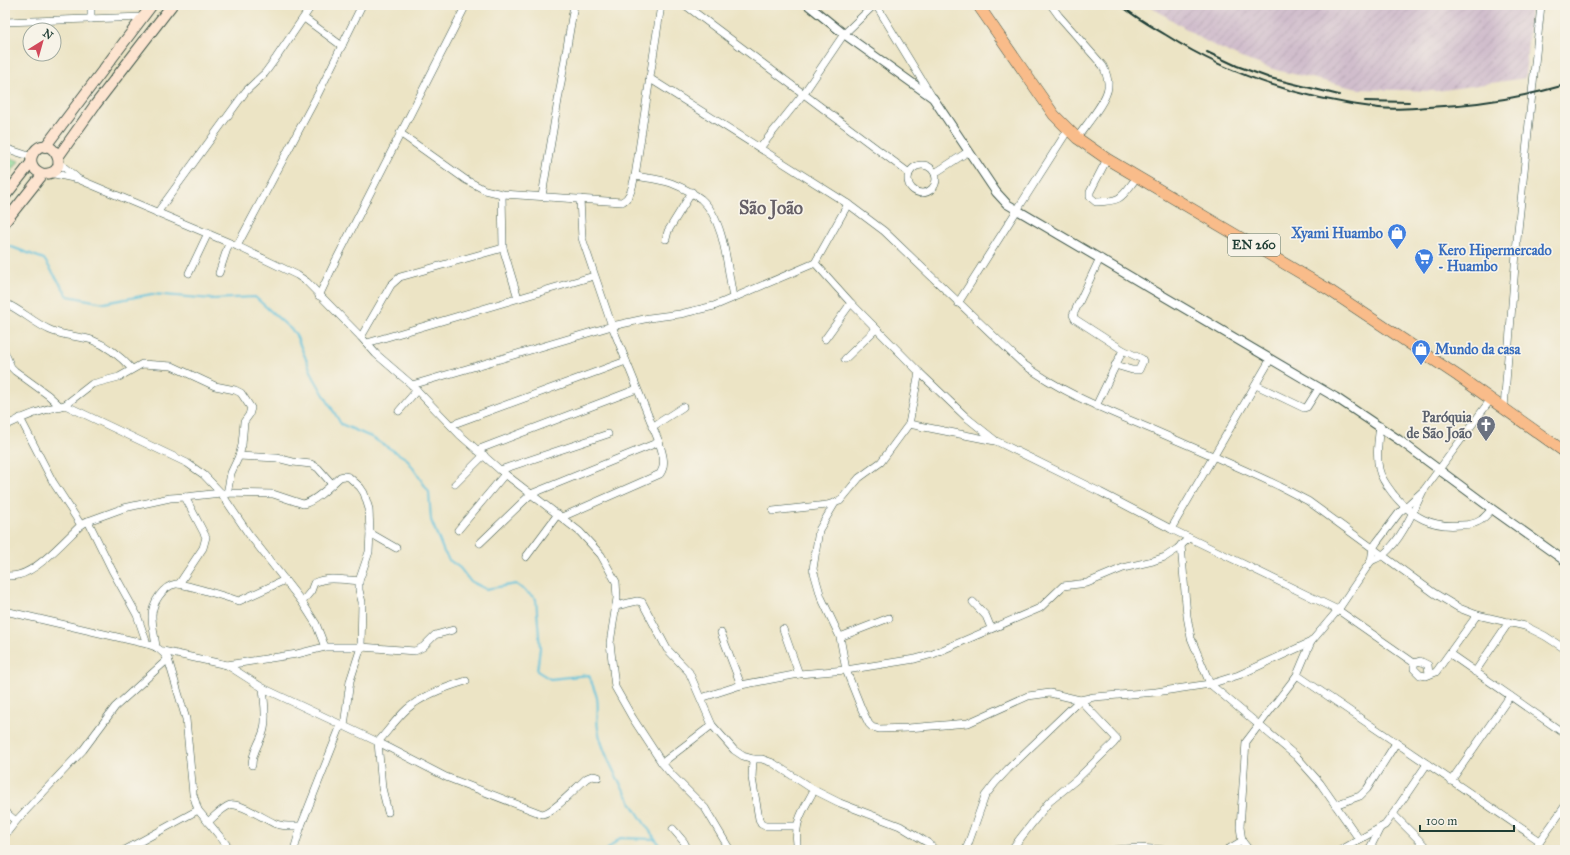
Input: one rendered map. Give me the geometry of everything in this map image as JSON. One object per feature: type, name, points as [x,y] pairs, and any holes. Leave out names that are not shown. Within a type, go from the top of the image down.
[{"type":"main road","points":[[5,196],[31,160],[36,150],[45,147],[152,5]]},
{"type":"main road","points":[[5,222],[47,174],[57,168],[58,160],[95,105],[172,5]]},
{"type":"main road","name":"EN 260","points":[[978,5],[1054,115],[1077,138],[1137,178],[1326,288],[1504,408],[1565,452]]},
{"type":"main road","points":[[45,147],[53,150],[58,160]]},
{"type":"main road","points":[[31,160],[34,168],[38,172],[47,174]]},
{"type":"street","points":[[91,5],[91,19]]},
{"type":"street","points":[[157,213],[246,91],[269,68],[312,5]]},
{"type":"street","points":[[237,246],[362,5]]},
{"type":"street","points":[[319,296],[466,5]]},
{"type":"street","points":[[542,196],[574,5]]},
{"type":"street","points":[[400,133],[466,180],[485,190],[502,194],[622,202],[627,200],[635,176],[660,5]]},
{"type":"street","points":[[685,5],[909,172]]},
{"type":"street","points":[[808,5],[844,34],[932,98]]},
{"type":"street","points":[[760,148],[804,93],[844,34],[875,5],[932,98],[996,192],[1007,204],[1270,360],[1320,388],[1380,426],[1565,561]]},
{"type":"street","points":[[1051,5],[1102,66],[1106,74],[1108,86],[1106,96],[1077,138]]},
{"type":"street","points":[[1504,408],[1518,240],[1541,5]]},
{"type":"street","points":[[5,22],[143,17]]},
{"type":"street","points":[[304,18],[342,46]]},
{"type":"street","points":[[649,78],[848,204],[884,231],[1022,363],[1043,379],[1096,406],[1214,456],[1279,486],[1308,501],[1434,593],[1459,608],[1477,615],[1525,626],[1546,636],[1565,649]]},
{"type":"street","points":[[958,303],[1068,130]]},
{"type":"street","points":[[5,148],[31,160]]},
{"type":"street","points":[[935,173],[969,151]]},
{"type":"street","points":[[1107,159],[1090,192],[1090,197],[1096,202],[1113,201],[1121,198],[1137,178]]},
{"type":"street","points":[[58,160],[78,178]]},
{"type":"street","points":[[925,165],[935,173],[936,178],[934,187],[924,194],[916,192],[909,186],[907,177],[913,168],[925,165]]},
{"type":"street","points":[[47,174],[78,178],[157,213],[208,233],[297,275],[307,282],[376,354],[414,388],[476,450],[484,455],[502,472],[560,516],[591,543],[609,568],[616,582],[617,598],[610,643],[615,686],[632,717],[662,763],[704,808],[730,850]]},
{"type":"street","points":[[635,176],[670,182],[692,192],[702,200],[712,212],[720,230],[733,297]]},
{"type":"street","points":[[666,239],[668,231],[692,192]]},
{"type":"street","points":[[502,194],[503,248],[518,298]]},
{"type":"street","points":[[526,557],[560,516],[660,474],[663,471],[664,462],[659,442],[612,326],[582,238],[580,199]]},
{"type":"street","points":[[400,411],[414,388],[612,326],[649,318],[680,314],[714,306],[815,263],[848,204]]},
{"type":"street","points":[[189,273],[208,233]]},
{"type":"street","points":[[220,273],[230,243]]},
{"type":"street","points":[[361,337],[391,285],[400,277],[503,248]]},
{"type":"street","points":[[1100,258],[1073,315],[1075,319],[1143,361],[1139,370],[1132,370],[1115,365]]},
{"type":"street","points":[[815,263],[850,303],[918,372],[966,417],[996,441],[1189,538],[1338,610],[1414,663]]},
{"type":"street","points":[[367,343],[594,276]]},
{"type":"street","points":[[5,303],[13,306],[36,323],[52,331],[93,341],[108,348],[132,369]]},
{"type":"street","points":[[825,339],[850,303]]},
{"type":"street","points":[[846,359],[876,329]]},
{"type":"street","points":[[1096,406],[1123,350]]},
{"type":"street","points":[[5,352],[15,371],[63,405],[187,463],[204,474],[224,494],[248,533],[302,602],[316,624],[325,647]]},
{"type":"street","points":[[1171,529],[1270,360]]},
{"type":"street","points":[[451,425],[626,361]]},
{"type":"street","points":[[5,426],[20,418],[48,408],[63,405],[92,384],[119,377],[142,364],[172,366],[215,386],[235,390],[241,394],[250,408],[249,415],[244,422],[242,445],[239,456],[231,472],[224,494]]},
{"type":"street","points":[[773,512],[840,501],[859,478],[881,462],[909,424],[918,372]]},
{"type":"street","points":[[1256,385],[1304,408],[1307,407],[1320,388]]},
{"type":"street","points":[[476,450],[637,389]]},
{"type":"street","points":[[1371,561],[1383,555],[1405,527],[1424,490],[1490,399]]},
{"type":"street","points":[[652,426],[683,407]]},
{"type":"street","points":[[20,418],[53,482],[85,523],[112,570],[137,616],[147,644]]},
{"type":"street","points":[[909,424],[996,441]]},
{"type":"street","points":[[1380,426],[1378,448],[1379,470],[1385,484],[1404,507],[1423,520],[1436,524],[1452,526],[1470,524],[1481,520],[1492,509]]},
{"type":"street","points":[[458,530],[502,472],[608,434]]},
{"type":"street","points":[[480,543],[531,494],[659,442]]},
{"type":"street","points":[[455,484],[484,455]]},
{"type":"street","points":[[239,456],[277,458],[311,464],[318,468],[332,484]]},
{"type":"street","points":[[5,576],[25,573],[38,564],[85,523],[124,508],[170,498],[224,494],[273,494],[303,504],[308,503],[340,477],[344,476],[349,477],[360,487],[370,509],[369,552],[359,581],[359,590],[362,601],[361,647],[350,681],[342,726],[302,826],[294,850]]},
{"type":"street","points":[[1249,850],[1242,841],[1240,827],[1246,742],[1297,675],[1311,642],[1338,610],[1371,561],[1373,548],[1404,507],[1424,490]]},
{"type":"street","points":[[156,647],[152,615],[153,606],[166,589],[179,584],[203,548],[206,537],[185,497]]},
{"type":"street","points":[[835,503],[819,530],[813,570],[821,597],[840,637],[846,670],[869,724],[872,727],[879,729],[968,722],[1028,696],[1038,694],[1059,694],[1080,700],[1094,697],[1156,692],[1210,684],[1239,675],[1311,642]]},
{"type":"street","points":[[370,533],[396,548]]},
{"type":"street","points":[[701,698],[741,685],[799,674],[846,670],[915,659],[932,654],[1040,608],[1063,586],[1087,583],[1123,568],[1165,557],[1189,538]]},
{"type":"street","points":[[1181,545],[1187,616],[1191,638],[1210,684],[1296,756],[1320,783],[1369,850],[1380,828]]},
{"type":"street","points":[[302,602],[311,591],[314,583],[317,581],[324,579],[338,579],[359,581]]},
{"type":"street","points":[[179,584],[239,601],[285,580]]},
{"type":"street","points":[[616,606],[638,601],[642,602],[667,650],[689,672],[712,725],[734,750],[743,756],[753,759],[762,759],[774,763],[814,790],[840,803],[900,826],[924,840],[935,850]]},
{"type":"street","points":[[973,602],[986,616],[991,628]]},
{"type":"street","points":[[5,611],[147,644],[163,651],[227,666],[263,688],[378,742],[446,778],[542,814],[546,814],[587,778],[592,776],[598,777]]},
{"type":"street","points":[[1414,663],[1414,669],[1420,675],[1426,676],[1436,672],[1477,615]]},
{"type":"street","points":[[840,637],[888,618]]},
{"type":"street","points":[[1476,672],[1509,622]]},
{"type":"street","points":[[783,629],[799,674]]},
{"type":"street","points":[[227,666],[297,654],[325,647],[361,647],[415,651],[423,647],[435,635],[453,630]]},
{"type":"street","points":[[721,633],[741,685]]},
{"type":"street","points":[[163,651],[168,659],[186,719],[193,794],[198,810],[231,850]]},
{"type":"street","points":[[1450,654],[1565,734]]},
{"type":"street","points":[[5,835],[16,821],[83,750],[115,707],[168,659]]},
{"type":"street","points":[[1414,663],[1416,661],[1420,661],[1428,665],[1429,674]]},
{"type":"street","points":[[1297,675],[1540,841]]},
{"type":"street","points":[[388,812],[382,788],[378,742],[406,710],[417,702],[452,685],[466,681]]},
{"type":"street","points":[[252,765],[253,755],[262,736],[265,723],[263,688]]},
{"type":"street","points":[[1451,781],[1510,696]]},
{"type":"street","points":[[966,850],[985,796],[1008,769],[1080,700]]},
{"type":"street","points":[[1011,850],[1049,802],[1076,780],[1117,739],[1080,700]]},
{"type":"street","points":[[662,763],[712,725]]},
{"type":"street","points":[[1335,805],[1360,796],[1396,743]]},
{"type":"street","points":[[753,759],[752,778],[760,824],[765,826],[797,826]]},
{"type":"street","points":[[1341,850],[1380,828],[1394,814],[1427,764]]},
{"type":"street","points":[[797,844],[798,820],[814,790]]},
{"type":"street","points":[[208,822],[232,804],[239,805],[277,824],[287,827],[302,826]]},
{"type":"street","points":[[1534,850],[1565,806]]},
{"type":"street","points":[[125,850],[198,810]]},
{"type":"street","points":[[5,812],[16,821]]},
{"type":"street","points":[[1394,814],[1429,850]]},
{"type":"street","points":[[673,829],[684,842],[688,850]]},
{"type":"street","points":[[1227,850],[1242,841]]},
{"type":"street","points":[[1113,850],[1139,848],[1165,850]]},
{"type":"shaded area","points":[[1148,5],[1531,5],[1525,78],[1437,91],[1358,89],[1276,70],[1241,58],[1207,42]]},
{"type":"green space","points":[[5,156],[19,161],[5,181]]},
{"type":"waterway","points":[[9,246],[44,259],[68,296],[104,303],[152,294],[212,299],[255,297],[295,333],[314,378],[341,424],[371,437],[407,459],[429,492],[431,520],[444,552],[449,560],[460,568],[470,581],[486,589],[516,584],[536,599],[540,648],[537,671],[550,679],[589,675],[597,698],[598,729],[608,758],[635,809],[664,850]]},
{"type":"waterway","points":[[607,850],[620,838],[655,839]]},
{"type":"railway","points":[[1121,5],[1143,21],[1190,50],[1242,74],[1268,84],[1323,99],[1391,109],[1463,105],[1514,97],[1565,85]]},
{"type":"railway","points":[[1207,52],[1237,66],[1270,78],[1339,95]]},
{"type":"railway","points":[[1365,101],[1409,102]]},
{"type":"place","name":"Xyami Huambo","points":[[1397,250]]},
{"type":"place","name":"Kero Hipermercado - Huambo","points":[[1424,275]]},
{"type":"place","name":"Mundo da casa","points":[[1421,366]]},
{"type":"place","name":"Paróquia de São João","points":[[1486,442]]},
{"type":"district","name":"São João","points":[[771,208]]}]
